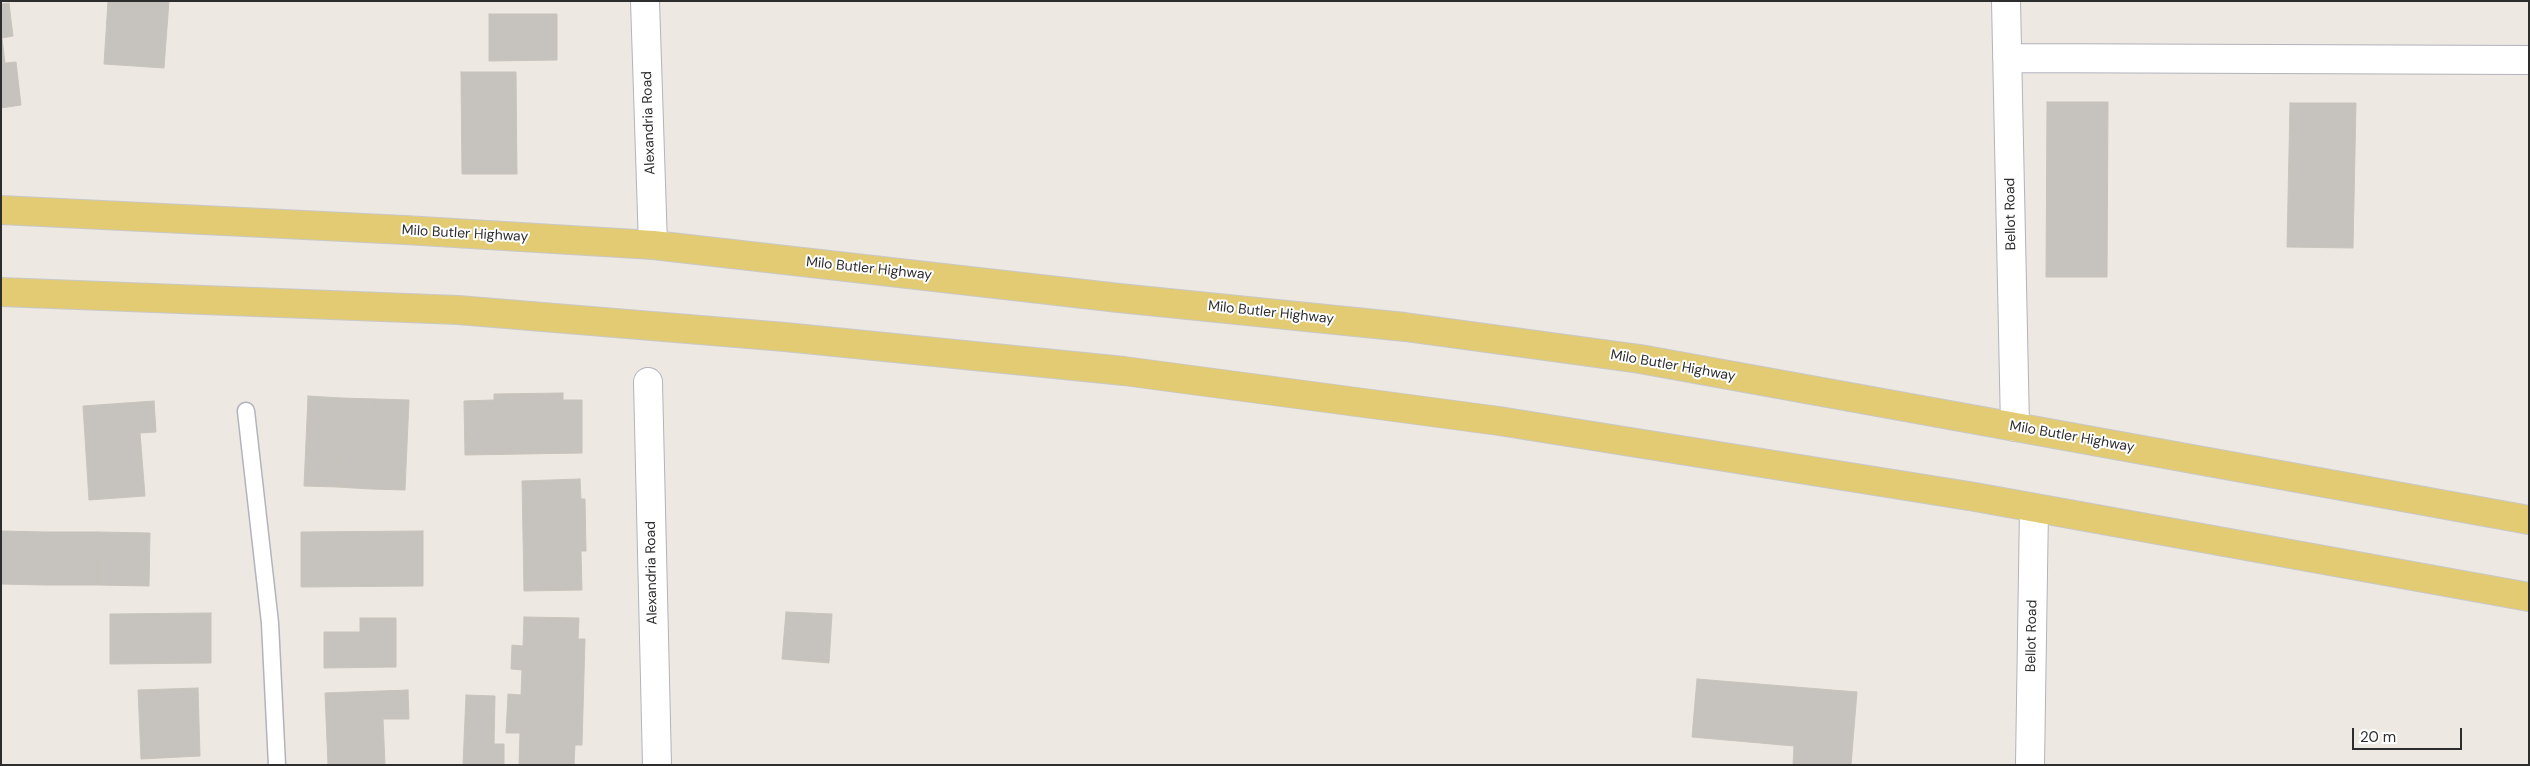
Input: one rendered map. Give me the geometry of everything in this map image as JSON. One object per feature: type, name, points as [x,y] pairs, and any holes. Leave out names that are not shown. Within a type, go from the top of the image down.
[{"type":"main road","name":"Milo Butler Highway","points":[[1,210],[405,230],[653,245],[1119,298],[1405,326],[1640,359],[2529,520]]},
{"type":"main road","points":[[1,292],[458,310],[785,337],[1124,371],[1499,421],[2034,508],[2529,597]]},
{"type":"street","name":"Alexandria Road","points":[[645,1],[653,245]]},
{"type":"street","name":"Bellot Road","points":[[2006,1],[2015,426]]},
{"type":"street","points":[[2007,58],[2529,60]]},
{"type":"street","name":"Alexandria Road","points":[[648,382],[657,765]]},
{"type":"street","name":"Bellot Road","points":[[2030,765],[2034,508]]},
{"type":"lane","points":[[246,411],[270,623],[277,765]]},
{"type":"building","points":[[108,1],[169,1],[164,68],[104,64]]},
{"type":"building","points":[[9,3],[13,36],[2,38],[5,63],[16,62],[21,105],[1,108],[1,4]]},
{"type":"building","points":[[489,14],[557,14],[557,60],[489,61]]},
{"type":"building","points":[[461,72],[516,72],[517,174],[462,174]]},
{"type":"building","points":[[2047,102],[2108,102],[2107,277],[2046,277]]},
{"type":"building","points":[[2290,103],[2356,103],[2353,248],[2287,247]]},
{"type":"building","points":[[563,393],[563,400],[582,400],[582,453],[465,455],[464,401],[494,400],[494,394]]},
{"type":"building","points":[[308,396],[341,398],[337,487],[304,486]]},
{"type":"building","points":[[341,398],[375,399],[371,489],[337,487]]},
{"type":"building","points":[[375,399],[409,400],[405,490],[371,489]]},
{"type":"building","points":[[154,401],[156,432],[140,433],[145,496],[89,500],[83,406]]},
{"type":"building","points":[[580,479],[581,499],[585,499],[586,551],[581,551],[582,590],[524,591],[522,481]]},
{"type":"building","points":[[1,531],[46,532],[45,585],[1,584]]},
{"type":"building","points":[[423,531],[423,586],[301,587],[301,532]]},
{"type":"building","points":[[46,532],[98,532],[97,585],[45,585]]},
{"type":"building","points":[[98,532],[150,533],[149,586],[97,585]]},
{"type":"building","points":[[786,612],[832,614],[829,663],[782,659]]},
{"type":"building","points":[[211,613],[211,663],[110,664],[110,614]]},
{"type":"building","points":[[524,617],[579,618],[578,639],[585,639],[582,745],[575,745],[574,765],[519,765],[520,733],[506,733],[508,694],[521,695],[522,670],[511,669],[512,645],[523,646]]},
{"type":"building","points":[[360,618],[396,618],[396,667],[324,668],[324,632],[360,632]]},
{"type":"building","points":[[1697,679],[1857,692],[1851,765],[1793,765],[1794,746],[1692,737]]},
{"type":"building","points":[[198,688],[200,756],[141,759],[138,690]]},
{"type":"building","points":[[408,690],[409,719],[383,719],[385,764],[328,765],[325,693]]},
{"type":"building","points":[[466,695],[495,696],[494,744],[504,744],[504,765],[463,765]]}]
